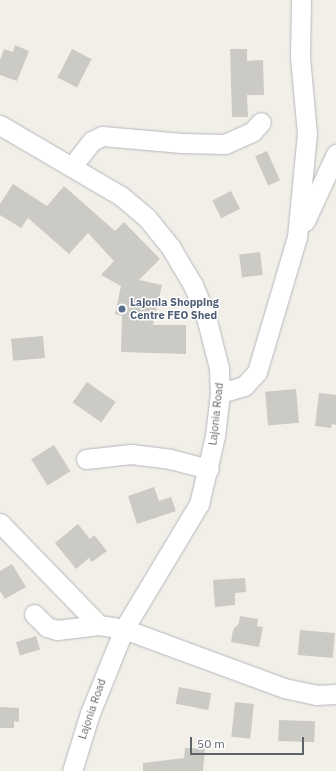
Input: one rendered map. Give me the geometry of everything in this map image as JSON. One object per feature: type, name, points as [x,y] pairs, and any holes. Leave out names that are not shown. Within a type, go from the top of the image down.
[{"type":"street","points":[[297,236],[307,134],[300,57],[301,0]]},
{"type":"street","points":[[73,166],[92,141],[102,136],[182,143],[225,144],[252,132],[260,122]]},
{"type":"street","name":"Lajonia Road","points":[[0,125],[73,166],[121,196],[146,218],[171,248],[193,285],[205,313],[219,368],[220,393],[209,470],[199,504],[189,524],[124,629],[90,713],[72,771]]},
{"type":"street","points":[[220,393],[244,386],[257,372],[297,236],[336,154]]},
{"type":"street","points":[[86,459],[131,454],[170,459],[209,470]]},
{"type":"street","points":[[0,523],[99,625]]},
{"type":"street","points":[[34,614],[47,627],[57,630],[99,625],[124,629],[284,688],[316,695],[336,694]]},
{"type":"building","points":[[15,45],[29,51],[17,81],[0,75],[0,60],[4,49],[13,52]]},
{"type":"building","points":[[72,49],[92,59],[77,87],[57,78]]},
{"type":"building","points":[[230,49],[247,49],[247,61],[263,60],[264,95],[247,95],[248,117],[232,117]]},
{"type":"building","points":[[267,151],[280,180],[268,186],[255,156]]},
{"type":"building","points":[[13,184],[47,206],[64,186],[115,231],[124,222],[160,259],[139,280],[162,285],[153,325],[186,325],[186,354],[121,352],[122,316],[115,314],[121,286],[101,275],[114,261],[88,233],[69,254],[28,218],[21,228],[0,215],[0,204]]},
{"type":"building","points":[[231,191],[240,209],[221,218],[212,201]]},
{"type":"building","points":[[260,252],[263,275],[242,277],[239,255]]},
{"type":"building","points":[[43,336],[45,358],[13,361],[11,339]]},
{"type":"building","points":[[87,382],[116,402],[101,423],[73,402]]},
{"type":"building","points":[[296,389],[299,423],[268,426],[265,392]]},
{"type":"building","points":[[319,393],[336,395],[336,425],[332,424],[331,428],[315,426]]},
{"type":"building","points":[[54,445],[70,471],[48,486],[31,459]]},
{"type":"building","points":[[154,487],[159,501],[171,497],[176,511],[137,524],[128,496]]},
{"type":"building","points":[[78,524],[90,539],[94,535],[107,551],[92,562],[89,558],[76,569],[55,543]]},
{"type":"building","points":[[12,564],[26,587],[5,599],[0,591],[0,571]]},
{"type":"building","points":[[245,578],[246,592],[235,593],[235,605],[215,607],[213,580]]},
{"type":"building","points":[[240,616],[258,619],[257,626],[263,627],[259,647],[231,642],[233,630],[239,623]]},
{"type":"building","points":[[300,630],[335,633],[333,658],[298,655]]},
{"type":"building","points":[[36,636],[40,649],[20,656],[16,642]]},
{"type":"building","points":[[179,687],[211,693],[208,710],[176,704]]},
{"type":"building","points":[[235,702],[254,704],[250,739],[231,737]]},
{"type":"building","points":[[0,707],[19,708],[19,722],[14,721],[14,728],[0,728]]},
{"type":"building","points":[[279,720],[315,721],[314,742],[278,741]]},
{"type":"building","points":[[185,748],[205,749],[203,771],[143,771],[143,763],[184,758]]},
{"type":"place","name":"Lajonia Shopping Centre FEO Shed","points":[[122,309]]}]
